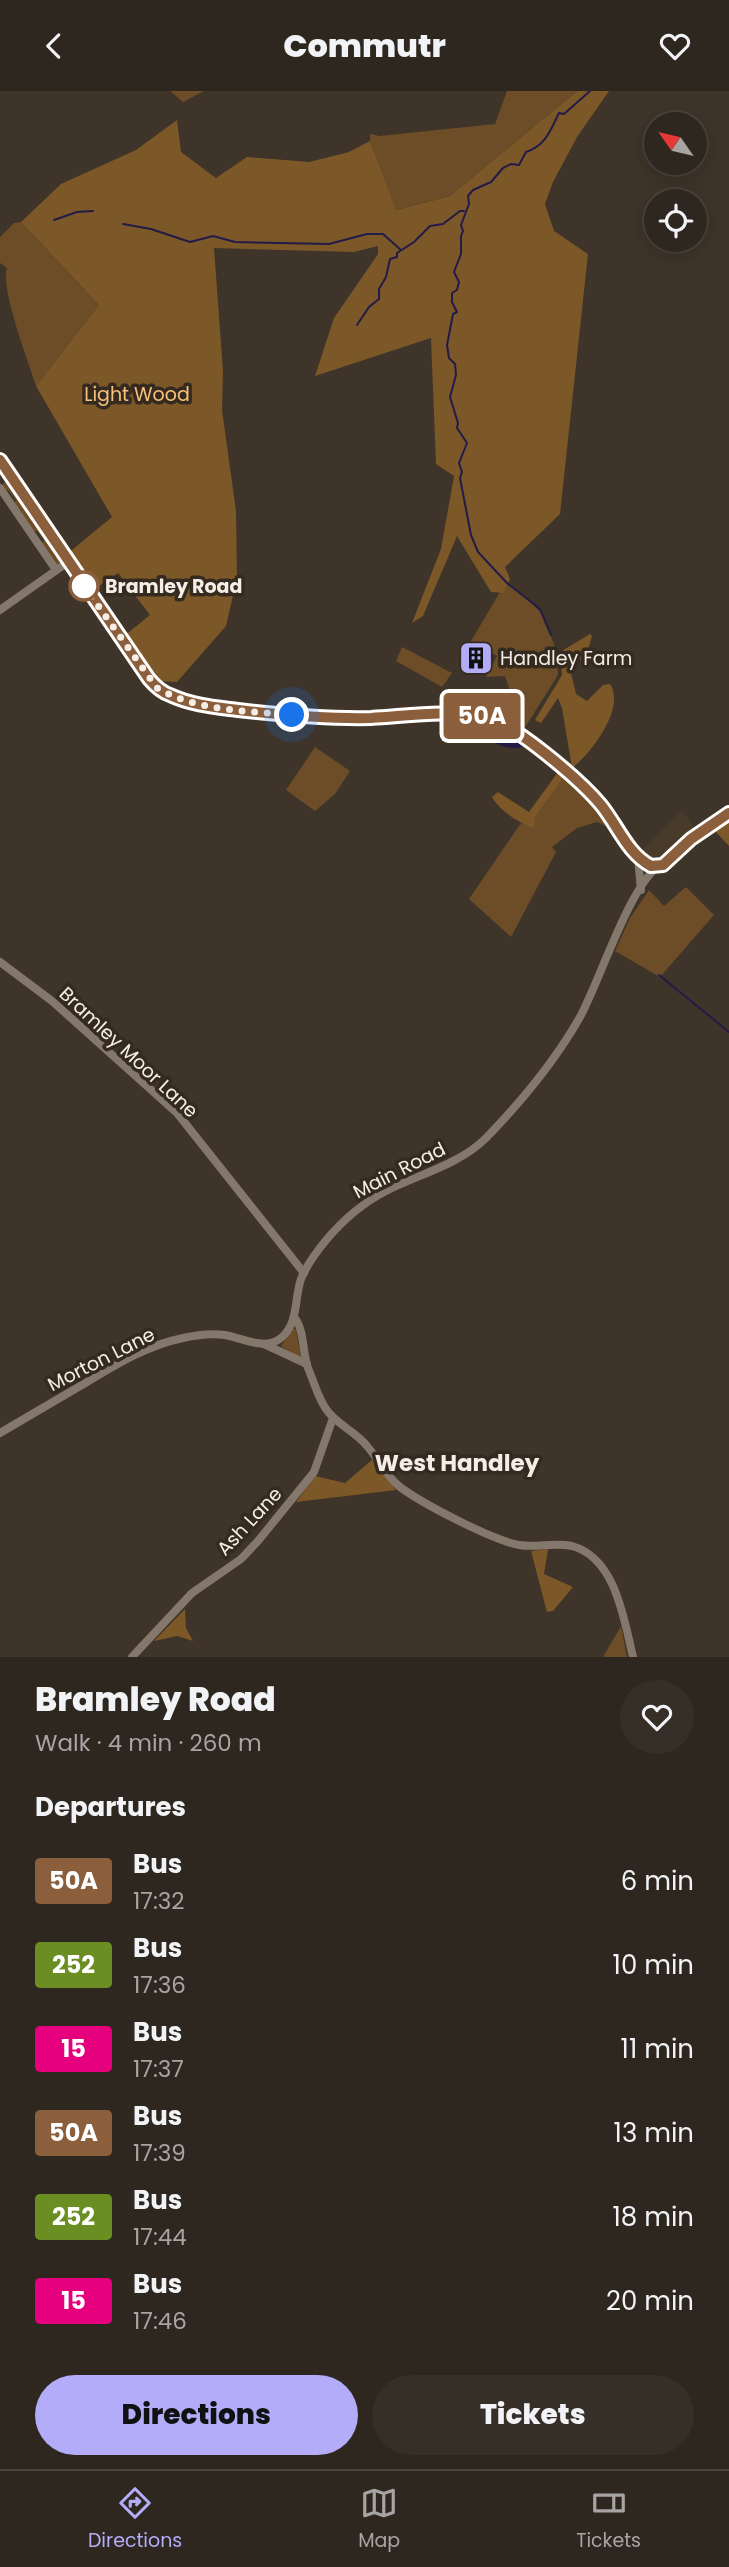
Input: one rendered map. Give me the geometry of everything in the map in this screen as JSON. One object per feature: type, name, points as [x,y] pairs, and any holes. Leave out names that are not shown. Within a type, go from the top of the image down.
[{"type":"street","points":[[0,460],[157,688],[170,695],[205,705],[304,716],[367,718],[464,714],[494,719],[512,729],[580,784],[603,808],[638,858],[658,867]]},
{"type":"street","points":[[9,475],[0,486],[56,570]]},
{"type":"street","points":[[0,610],[68,562]]},
{"type":"street","name":"Main Road","points":[[633,1657],[612,1583],[589,1555],[570,1546],[512,1543],[406,1491],[389,1477],[360,1438],[325,1408],[307,1364],[298,1323],[294,1317],[304,1273],[326,1241],[357,1209],[387,1191],[459,1157],[483,1141],[510,1113],[541,1076],[573,1029],[640,890],[658,867],[691,839],[729,813]]},
{"type":"street","points":[[638,858],[640,890]]},
{"type":"street","name":"Bramley Moor Lane","points":[[0,962],[60,1007],[177,1113],[304,1273]]},
{"type":"street","points":[[264,1344],[275,1342],[282,1337],[294,1317]]},
{"type":"street","name":"Morton Lane","points":[[0,1433],[115,1365],[151,1347],[201,1335],[223,1335],[264,1344],[307,1364]]},
{"type":"street","name":"Ash Lane","points":[[132,1657],[192,1593],[241,1559],[258,1541],[314,1472],[333,1417]]},
{"type":"shaded area","points":[[170,91],[204,91],[183,102]]},
{"type":"shaded area","points":[[507,91],[577,91],[450,196],[395,210],[370,141],[370,134],[379,136],[495,124]]},
{"type":"shaded area","points":[[21,222],[99,305],[36,386],[7,291],[7,268],[0,263],[0,237],[14,223]]},
{"type":"shaded area","points":[[6,480],[61,561],[59,564],[56,565],[41,545],[44,540],[37,531],[32,532],[13,505],[16,500],[2,486]]},
{"type":"shaded area","points":[[508,585],[527,598],[543,615],[556,650],[558,675],[524,729],[518,695],[512,697],[505,676],[486,677],[497,656],[471,641],[500,592],[504,592]]},
{"type":"shaded area","points":[[402,647],[452,673],[442,687],[396,661]]},
{"type":"shaded area","points":[[482,721],[495,725],[522,742],[522,747],[495,743],[485,734]]},
{"type":"shaded area","points":[[315,747],[350,771],[335,794],[315,811],[286,790]]},
{"type":"shaded area","points":[[564,777],[587,797],[609,823],[606,826],[597,822],[577,828],[552,847],[556,852],[511,937],[469,899],[521,823],[533,827],[534,818]]},
{"type":"shaded area","points":[[682,811],[697,830],[666,857],[658,861],[648,861],[640,852]]},
{"type":"shaded area","points":[[686,887],[714,915],[660,977],[615,951],[630,918],[649,890],[664,906]]},
{"type":"shaded area","points":[[293,1329],[296,1329],[299,1357],[281,1346]]},
{"type":"shaded area","points":[[621,1626],[627,1657],[603,1657]]},
{"type":"green space","name":"Light Wood","points":[[577,91],[609,91],[577,137],[553,182],[545,204],[554,231],[588,254],[560,514],[505,567],[510,579],[504,593],[491,592],[457,536],[423,616],[412,623],[441,549],[454,476],[436,464],[431,338],[315,376],[334,318],[378,254],[378,246],[354,252],[214,248],[223,371],[222,410],[236,511],[237,578],[226,626],[177,682],[158,681],[123,637],[150,615],[118,573],[92,591],[67,554],[112,517],[36,386],[99,305],[21,222],[61,184],[136,150],[177,120],[181,152],[216,178],[247,157],[309,162],[349,152],[370,141],[396,210],[450,196]]},
{"type":"green space","points":[[590,634],[592,636],[586,657],[575,662],[571,673],[576,694],[587,701],[603,685],[610,684],[614,694],[613,705],[597,742],[572,768],[558,698],[541,723],[535,720],[562,675],[560,652]]},
{"type":"green space","points":[[558,772],[564,777],[535,817],[534,828],[510,816],[492,797],[498,792],[529,812]]},
{"type":"green space","points":[[729,820],[729,846],[713,829]]},
{"type":"green space","points":[[373,1459],[396,1490],[296,1502],[315,1476],[345,1483]]},
{"type":"green space","points":[[548,1549],[544,1574],[573,1587],[553,1611],[547,1612],[531,1551]]},
{"type":"green space","points":[[185,1609],[186,1628],[193,1641],[177,1636],[154,1641]]},
{"type":"waterway","points":[[551,635],[540,609],[507,583],[478,552],[471,535],[459,463],[467,443],[457,428],[450,397],[456,375],[455,364],[449,358],[447,345],[453,314],[457,312],[452,302],[452,293],[457,290],[459,282],[454,272],[461,254],[461,225],[469,204],[468,196],[473,190],[491,182],[503,168],[511,164],[519,165],[526,152],[547,137],[559,113],[564,114],[590,91]]},
{"type":"waterway","points":[[54,220],[77,212],[93,211]]},
{"type":"waterway","points":[[357,325],[369,307],[379,299],[379,289],[386,277],[390,259],[397,257],[397,253],[414,242],[430,226],[443,224],[460,211],[464,211]]},
{"type":"waterway","points":[[123,224],[151,229],[190,242],[213,236],[235,242],[329,244],[367,234],[383,234],[401,250]]},
{"type":"waterway","points":[[659,975],[729,1032]]},
{"type":"bus line","name":"50A","points":[[0,460],[149,679],[157,688],[170,695],[205,705],[304,716],[367,718],[464,714],[494,719],[512,729],[580,784],[603,808],[638,858],[651,866],[663,865],[691,839],[729,813]]},
{"type":"place","name":"Bramley Road","points":[[84,586]]},
{"type":"place","name":"Handley Farm","points":[[476,658]]},
{"type":"district","name":"West Handley","points":[[457,1463]]},
{"type":"route","points":[[84,586],[157,688],[170,695],[205,705],[292,715]]}]
